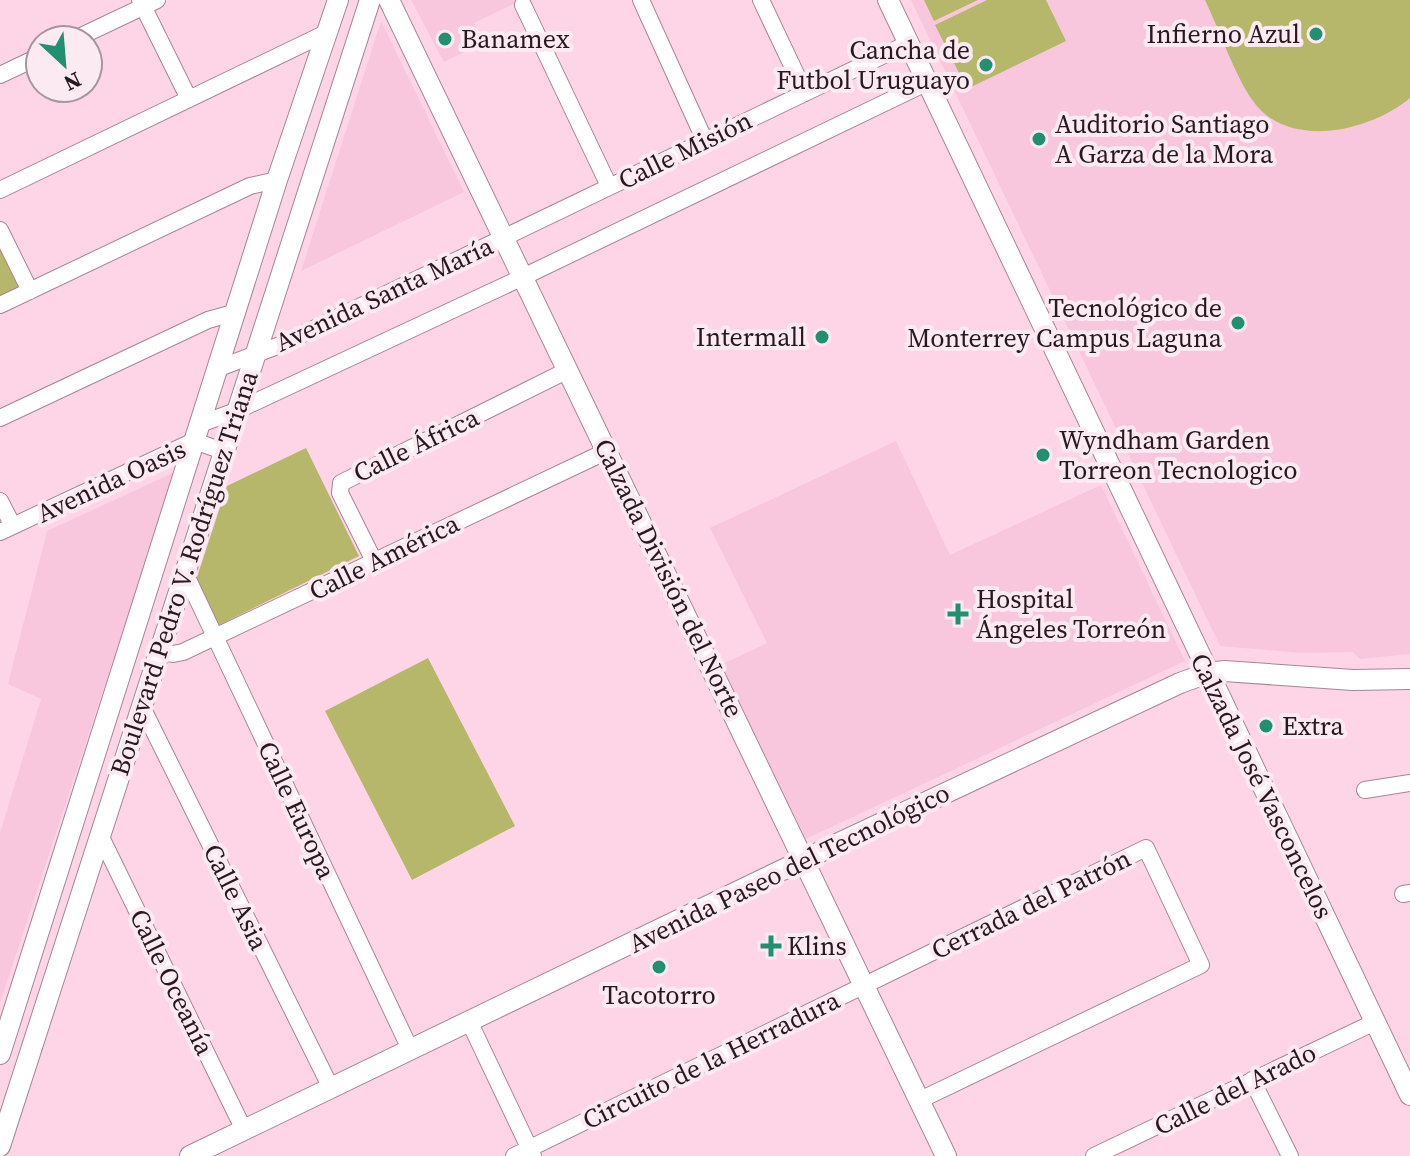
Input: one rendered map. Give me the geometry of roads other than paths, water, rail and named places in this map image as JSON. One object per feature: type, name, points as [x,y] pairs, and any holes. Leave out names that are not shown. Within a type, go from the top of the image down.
[{"type":"main road","name":"Boulevard Pedro V. Rodríguez Triana","points":[[0,1054],[277,180],[338,0]]},
{"type":"main road","name":"Boulevard Pedro V. Rodríguez Triana","points":[[2,1136],[370,0]]},
{"type":"main road","name":"Calzada División del Norte","points":[[389,0],[946,1156]]},
{"type":"main road","name":"Calzada José Vasconcelos","points":[[888,0],[1410,1095]]},
{"type":"main road","name":"Avenida Paseo del Tecnológico","points":[[190,1156],[805,859],[1180,683],[1208,673],[1239,671],[1353,680],[1410,679]]},
{"type":"main road","points":[[91,771],[88,813],[100,835]]},
{"type":"main road","points":[[17,1000],[44,1008]]},
{"type":"street","points":[[641,0],[705,141]]},
{"type":"street","points":[[761,0],[805,93]]},
{"type":"street","points":[[104,24],[147,2],[189,99]]},
{"type":"street","points":[[523,5],[609,186]]},
{"type":"street","points":[[0,190],[328,32]]},
{"type":"street","name":"Calle Misión","points":[[504,237],[909,43]]},
{"type":"street","points":[[0,75],[24,64]]},
{"type":"street","name":"Calle Misión","points":[[523,277],[928,82]]},
{"type":"street","points":[[0,305],[250,186],[277,180]]},
{"type":"street","points":[[0,230],[30,291]]},
{"type":"street","name":"Avenida Santa María","points":[[219,368],[280,345],[504,237]]},
{"type":"street","name":"Avenida Santa María","points":[[197,432],[523,277]]},
{"type":"street","points":[[0,418],[208,320],[237,312]]},
{"type":"street","name":"Calle África","points":[[374,561],[340,493],[341,483],[568,370]]},
{"type":"street","name":"Avenida Oasis","points":[[6,529],[197,432],[223,451]]},
{"type":"street","name":"Calle América","points":[[159,651],[173,654],[183,652],[607,451]]},
{"type":"street","points":[[0,501],[6,529]]},
{"type":"street","name":"Calle Europa","points":[[184,571],[410,1049]]},
{"type":"street","name":"Calle Asia","points":[[141,705],[331,1088]]},
{"type":"street","points":[[1365,790],[1410,783]]},
{"type":"street","name":"Calle Oceanía","points":[[100,835],[244,1130]]},
{"type":"street","name":"Cerrada del Patrón","points":[[864,984],[1146,848],[1201,965],[920,1100]]},
{"type":"street","name":"Circuito de la Herradura","points":[[525,1154],[864,984]]},
{"type":"street","points":[[469,1021],[525,1154]]},
{"type":"street","name":"Calle del Arado","points":[[1094,1156],[1375,1022]]},
{"type":"street","points":[[1252,1080],[1290,1156]]},
{"type":"place","name":"Infierno Azul","points":[[1316,34]]},
{"type":"place","name":"Banamex","points":[[445,39]]},
{"type":"place","name":"Cancha de Futbol Uruguayo","points":[[986,65]]},
{"type":"place","name":"Auditorio Santiago A Garza de la Mora","points":[[1039,139]]},
{"type":"place","name":"Tecnológico de Monterrey Campus Laguna","points":[[1238,323]]},
{"type":"place","name":"Intermall","points":[[822,337]]},
{"type":"place","name":"Wyndham Garden Torreon Tecnologico","points":[[1043,455]]},
{"type":"place","name":"Hospital Ángeles Torreón","points":[[958,614]]},
{"type":"place","name":"Extra","points":[[1266,726]]},
{"type":"place","name":"Klins","points":[[771,946]]},
{"type":"place","name":"Tacotorro","points":[[659,967]]}]
